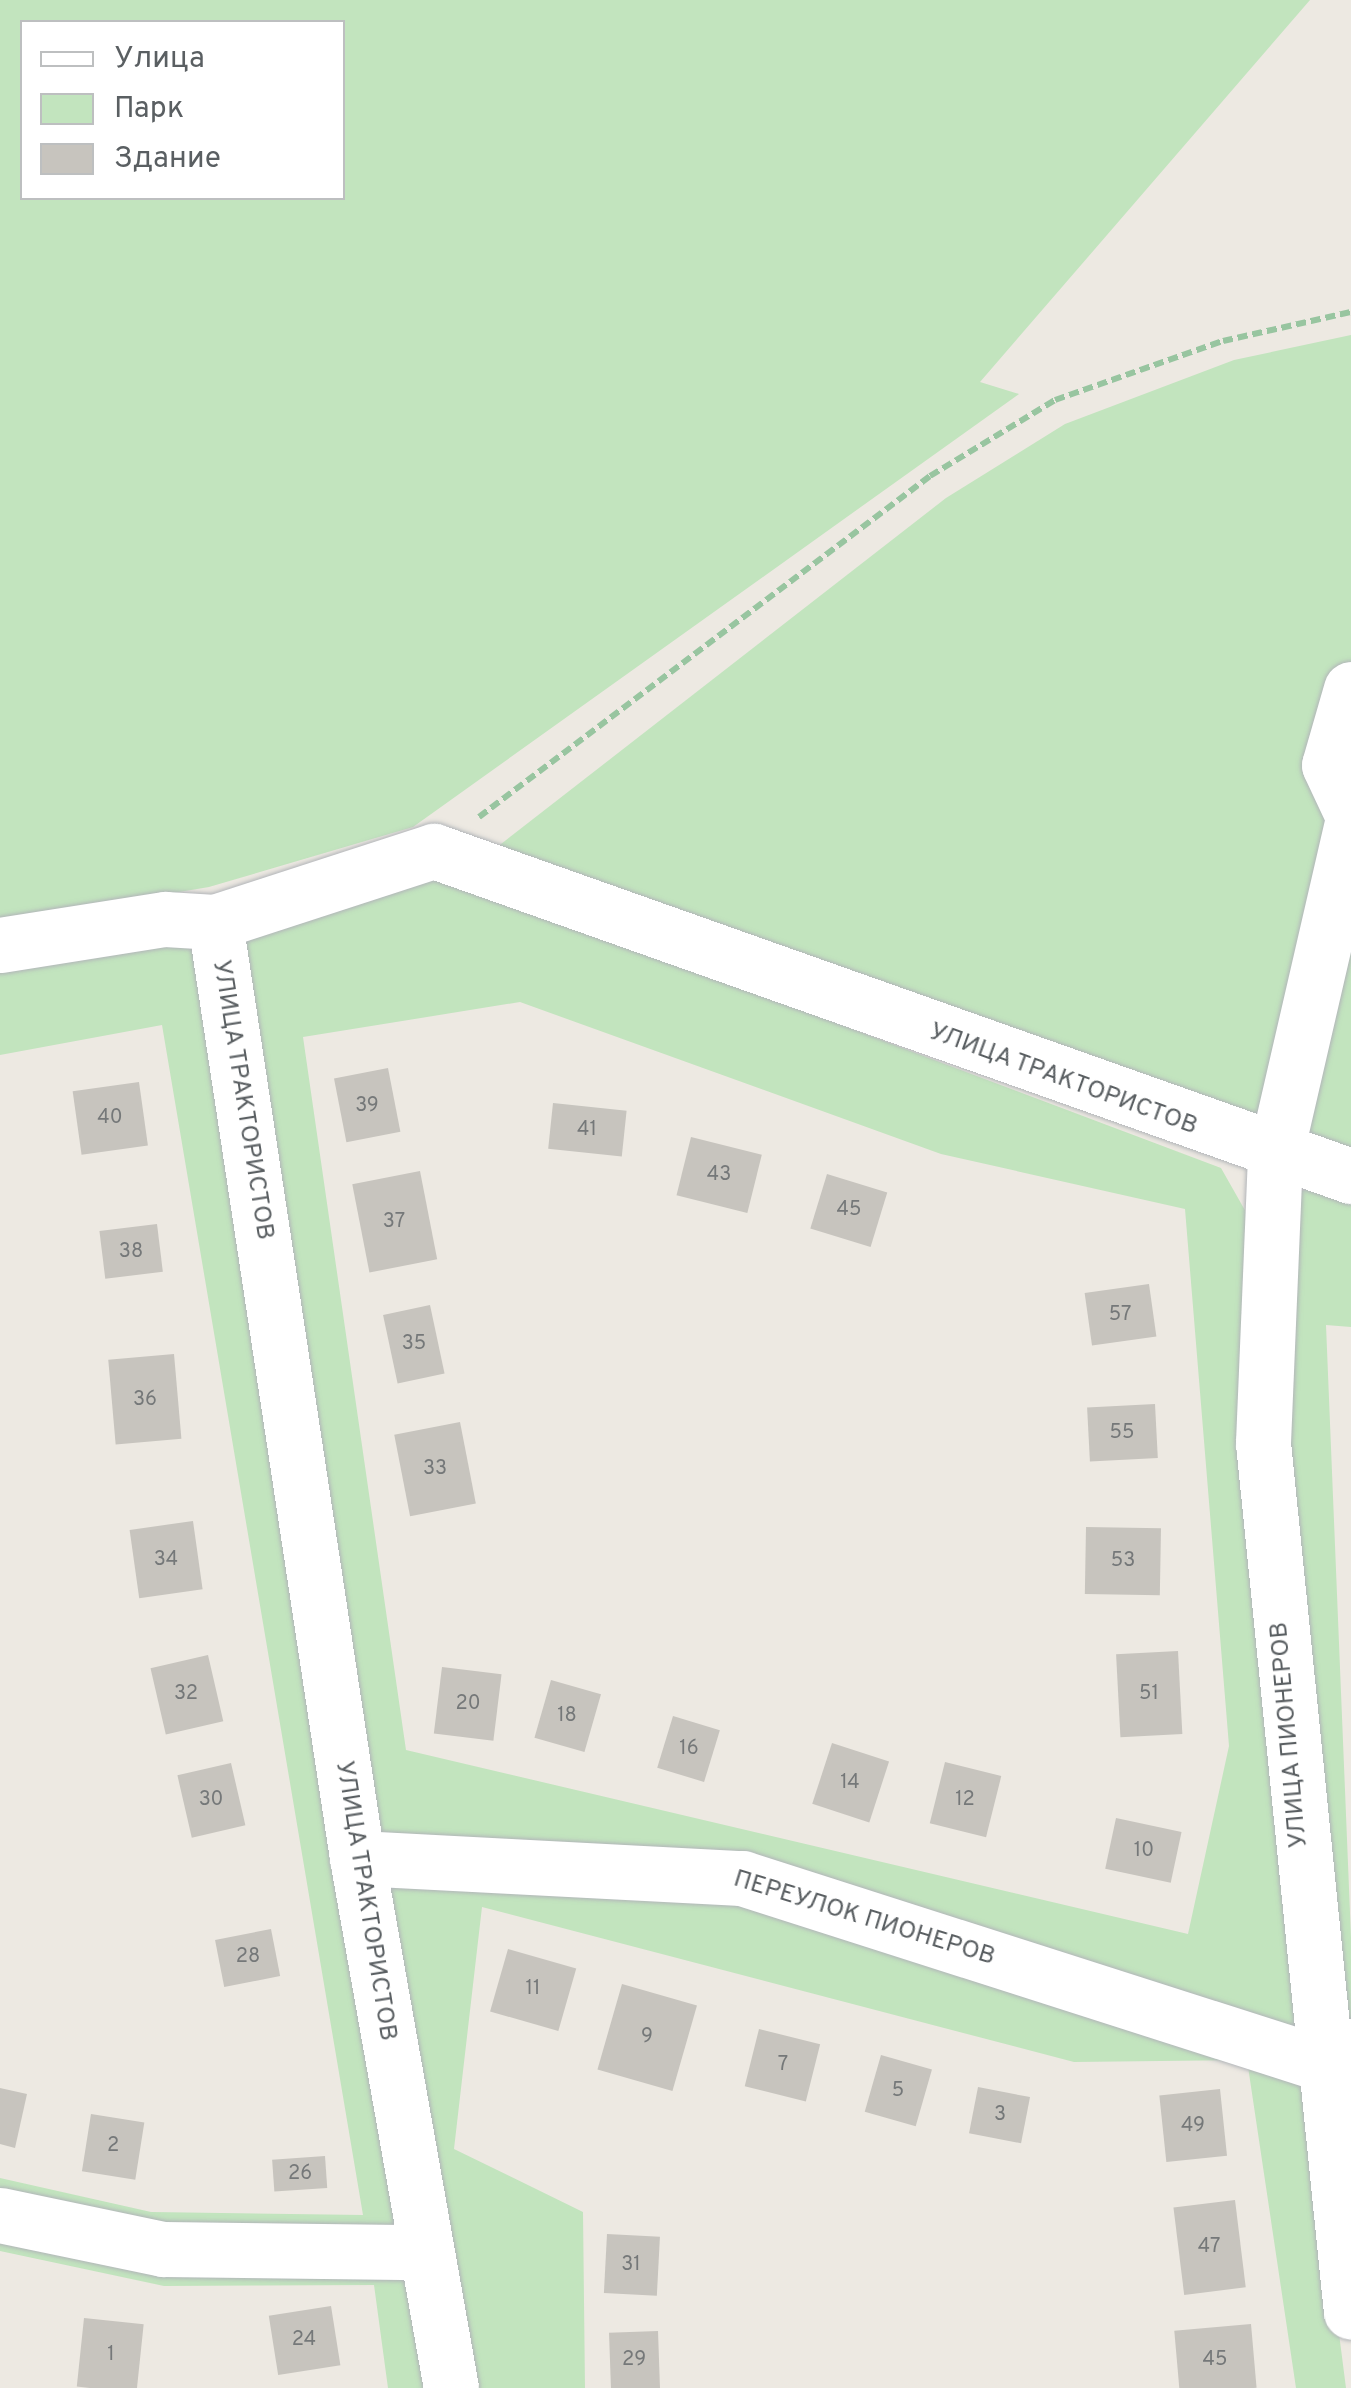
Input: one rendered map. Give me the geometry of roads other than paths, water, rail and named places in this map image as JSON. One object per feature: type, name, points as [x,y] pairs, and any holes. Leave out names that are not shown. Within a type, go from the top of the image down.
[{"type":"street","points":[[1351,688],[1329,765],[1351,812]]},
{"type":"street","name":"УЛИЦА ПИОНЕРОВ","points":[[1351,827],[1275,1156],[1263,1443],[1335,2054],[1351,2312]]},
{"type":"street","name":"УЛИЦА ТРАКТОРИСТОВ","points":[[451,2388],[422,2252],[356,1858],[215,922],[434,851],[1275,1156],[1351,1176]]},
{"type":"street","points":[[0,945],[165,919],[215,922]]},
{"type":"street","name":"ПЕРЕУЛОК ПИОНЕРОВ","points":[[356,1858],[742,1878],[1335,2054]]},
{"type":"street","points":[[0,2216],[164,2249],[422,2252]]}]
